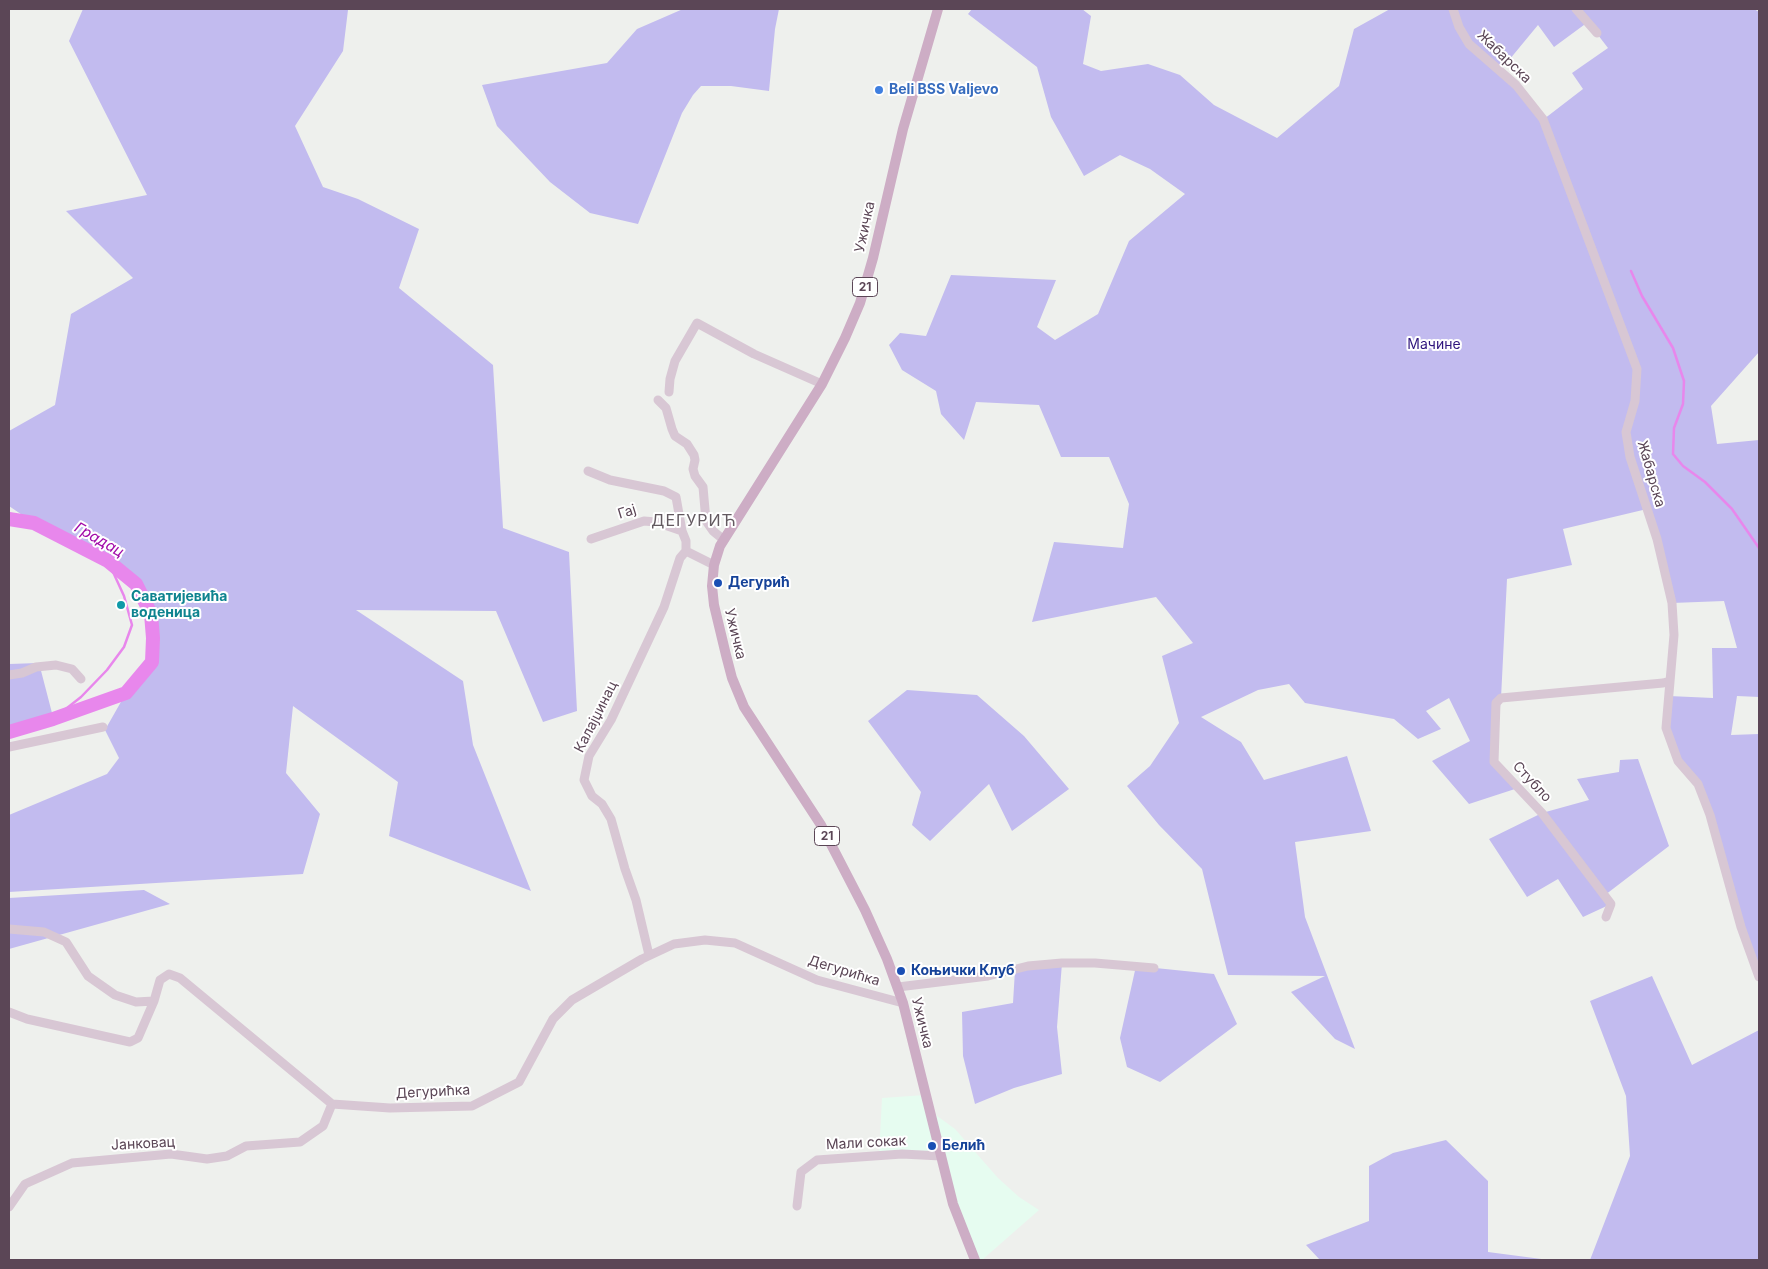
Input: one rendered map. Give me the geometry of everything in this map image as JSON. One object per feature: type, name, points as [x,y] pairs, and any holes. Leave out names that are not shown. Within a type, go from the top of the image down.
[{"type":"main road","name":"Ужичка","points":[[938,9],[902,129],[865,287],[845,338],[822,384],[724,540],[714,565],[712,586],[714,605],[729,667],[740,697],[755,726],[813,810],[829,838],[880,941],[898,987],[955,1212],[975,1260]]},
{"type":"street","name":"Жабарска","points":[[1453,9],[1459,27],[1469,44],[1516,85],[1543,119],[1637,369],[1635,401],[1626,432],[1630,457],[1657,539],[1672,603],[1674,636],[1666,728],[1678,761],[1698,784],[1710,815],[1741,927],[1759,977]]},
{"type":"street","points":[[1576,9],[1597,33]]},
{"type":"street","points":[[669,392],[675,361],[697,323],[754,354],[822,384]]},
{"type":"street","points":[[658,400],[666,408],[675,436],[688,444],[694,454],[693,469],[702,487],[706,521],[713,531],[724,540]]},
{"type":"street","points":[[588,471],[610,480],[664,491],[676,497],[682,531],[686,541],[686,551],[714,565]]},
{"type":"street","name":"Гај","points":[[590,539],[644,521],[656,522],[682,531]]},
{"type":"street","name":"Калајџинац","points":[[649,955],[636,900],[611,819],[602,804],[592,796],[584,780],[589,756],[611,720],[664,607],[680,558],[686,551]]},
{"type":"street","points":[[9,675],[22,673],[36,667],[56,665],[72,669],[81,679]]},
{"type":"street","name":"Стубло","points":[[1606,917],[1611,904],[1542,813],[1494,762],[1496,703],[1500,698],[1670,682]]},
{"type":"street","points":[[9,747],[103,727]]},
{"type":"street","points":[[9,929],[44,932],[66,942],[88,976],[115,995],[136,1002],[154,1001]]},
{"type":"street","name":"Дегурићка","points":[[332,1104],[390,1108],[472,1106],[519,1082],[554,1019],[572,1000],[649,955],[674,944],[705,940],[735,943],[818,980],[903,1003]]},
{"type":"street","points":[[898,987],[988,976],[1028,966],[1062,963],[1095,963],[1154,968]]},
{"type":"street","points":[[9,1012],[27,1019],[130,1042],[138,1038],[154,1001],[160,980],[169,974],[180,978],[332,1104]]},
{"type":"street","name":"Јанковац","points":[[9,1207],[25,1184],[72,1163],[171,1154],[207,1159],[227,1156],[246,1146],[300,1142],[323,1126],[332,1104]]},
{"type":"street","name":"Мали сокак","points":[[797,1206],[802,1172],[817,1160],[902,1154],[941,1156]]},
{"type":"shaded area","points":[[925,1095],[929,1110],[955,1129],[998,1178],[1019,1197],[1039,1210],[982,1260],[975,1260],[941,1156],[879,1155],[882,1098]]},
{"type":"green space","points":[[83,9],[348,10],[343,51],[295,126],[323,187],[358,199],[419,229],[399,288],[493,365],[503,528],[569,552],[577,711],[543,722],[496,611],[356,610],[463,681],[473,745],[531,891],[389,836],[398,782],[293,706],[286,773],[320,814],[303,874],[9,892],[9,815],[107,774],[119,758],[105,730],[126,693],[152,662],[151,614],[136,584],[108,561],[34,523],[9,506],[9,431],[55,405],[71,314],[133,278],[66,211],[147,195],[69,41]]},
{"type":"green space","points":[[683,9],[779,9],[775,29],[769,91],[731,86],[701,86],[682,113],[638,224],[590,213],[550,182],[497,126],[482,85],[607,63],[637,29]]},
{"type":"green space","name":"Мачине","points":[[972,9],[1082,9],[1091,16],[1083,64],[1101,71],[1148,64],[1180,75],[1214,105],[1277,138],[1339,86],[1354,29],[1390,9],[1754,9],[1759,12],[1759,352],[1711,406],[1717,444],[1759,440],[1759,697],[1737,696],[1731,735],[1759,734],[1759,977],[1698,784],[1678,761],[1666,728],[1669,696],[1713,698],[1712,648],[1737,648],[1724,601],[1672,603],[1647,509],[1563,529],[1572,565],[1507,579],[1501,698],[1494,762],[1518,788],[1469,804],[1432,761],[1470,741],[1449,698],[1426,711],[1441,729],[1418,739],[1394,719],[1305,703],[1289,684],[1258,690],[1201,717],[1241,742],[1264,780],[1347,756],[1371,831],[1295,842],[1305,917],[1355,1049],[1335,1039],[1291,992],[1325,976],[1228,975],[1202,869],[1159,825],[1127,786],[1150,766],[1179,723],[1162,656],[1193,643],[1156,597],[1032,622],[1054,542],[1123,548],[1129,504],[1109,457],[1061,457],[1039,405],[976,402],[964,440],[941,414],[936,391],[902,370],[889,345],[900,333],[926,336],[951,275],[1056,280],[1037,327],[1055,340],[1098,314],[1129,241],[1185,194],[1150,169],[1120,155],[1084,176],[1051,117],[1037,67],[968,14]],"holes":[[[1588,22],[1608,48],[1572,73],[1583,89],[1544,119],[1500,71],[1538,25],[1554,47]]]},
{"type":"green space","points":[[39,663],[52,713],[9,727],[9,664]]},
{"type":"green space","points":[[907,690],[977,695],[1024,736],[1069,789],[1012,831],[989,784],[930,841],[912,825],[921,792],[868,721]]},
{"type":"green space","points":[[1638,759],[1669,846],[1605,895],[1611,904],[1583,917],[1558,879],[1527,897],[1489,839],[1542,813],[1589,800],[1577,779],[1619,772],[1620,760]]},
{"type":"green space","points":[[144,890],[170,904],[9,949],[9,898]]},
{"type":"green space","points":[[1062,963],[1057,1027],[1062,1074],[1014,1088],[975,1104],[963,1056],[962,1012],[1013,1003],[1015,970]]},
{"type":"green space","points":[[1136,966],[1214,974],[1237,1024],[1160,1082],[1127,1067],[1120,1038]]},
{"type":"green space","points":[[1652,976],[1692,1065],[1759,1030],[1759,1260],[1590,1260],[1630,1156],[1626,1096],[1590,1001]]},
{"type":"green space","points":[[1446,1140],[1488,1181],[1488,1252],[1549,1260],[1320,1260],[1306,1245],[1369,1221],[1369,1166],[1393,1153]]},
{"type":"waterway","points":[[1631,271],[1642,296],[1673,348],[1684,381],[1683,404],[1674,428],[1673,454],[1683,466],[1705,482],[1732,509],[1759,548]]},
{"type":"waterway","name":"Градац","points":[[9,519],[34,523],[108,561],[136,584],[151,614],[153,638],[152,662],[126,693],[53,719],[9,732]]},
{"type":"waterway","points":[[53,719],[81,697],[107,670],[124,647],[132,625],[124,596],[108,561]]},
{"type":"place","name":"Beli BSS Valjevo","points":[[879,90]]},
{"type":"place","name":"Дегурић","points":[[718,583]]},
{"type":"place","name":"Саватијевића воденица","points":[[121,605]]},
{"type":"place","name":"Коњички Клуб","points":[[901,971]]},
{"type":"place","name":"Белић","points":[[932,1146]]},
{"type":"district","name":"ДЕГУРИЋ","points":[[694,521]]}]
